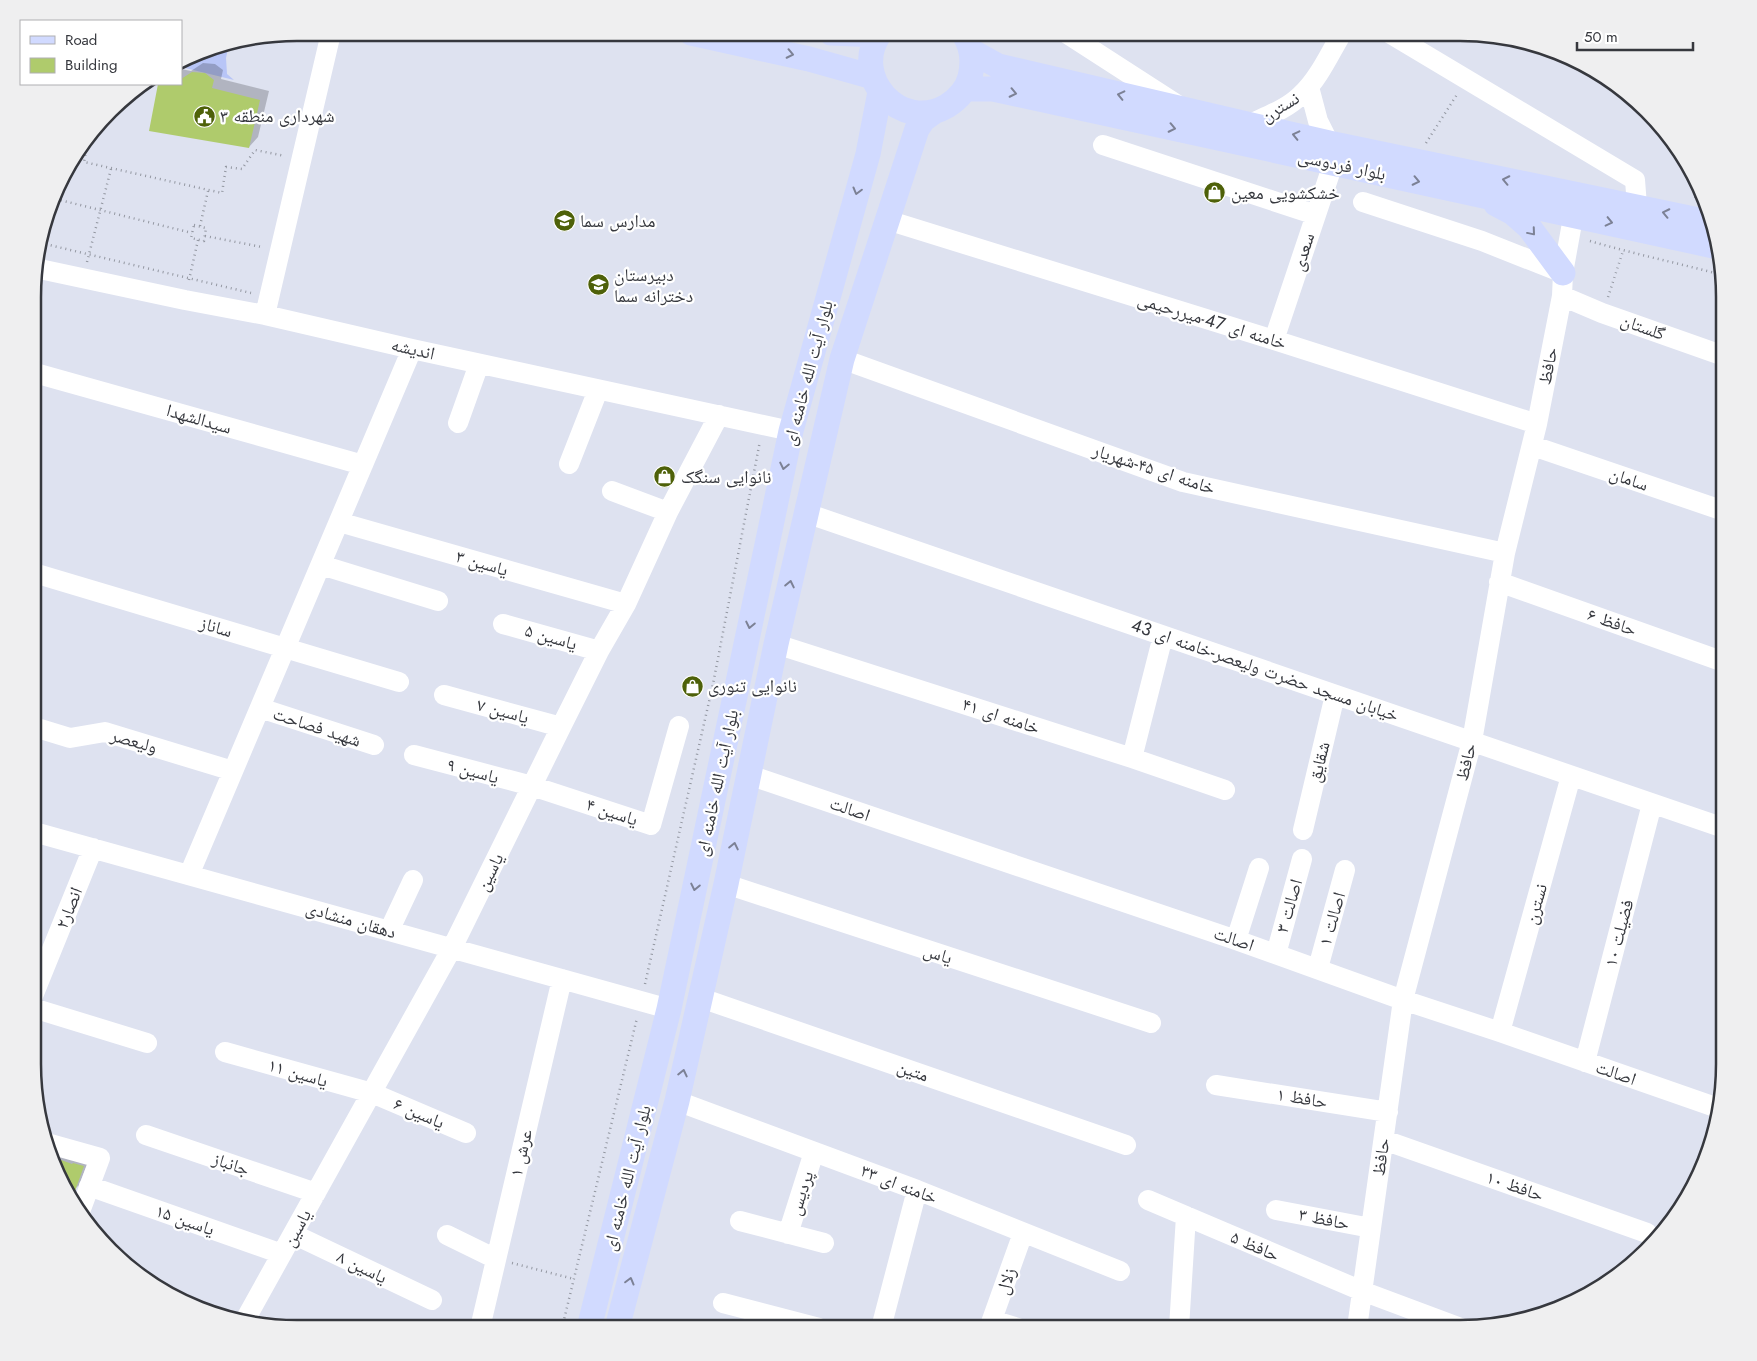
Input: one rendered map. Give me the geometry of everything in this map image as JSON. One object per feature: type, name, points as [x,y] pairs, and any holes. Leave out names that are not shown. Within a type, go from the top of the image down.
[{"type":"main road","points":[[727,41],[809,59],[877,85],[891,103],[904,110],[924,113],[934,112]]},
{"type":"main road","name":"بلوار آیت الله خامنه ای","points":[[591,1320],[669,1009],[791,431],[868,154],[877,85],[870,60],[876,41]]},
{"type":"main road","points":[[965,88],[972,70],[967,42]]},
{"type":"main road","name":"بلوار فردوسی","points":[[967,42],[998,66],[1250,124],[1331,153],[1479,194],[1711,245]]},
{"type":"main road","name":"بلوار آیت الله خامنه ای","points":[[619,1320],[677,1101],[701,998],[776,644],[842,360],[917,129],[923,120],[952,103],[965,88]]},
{"type":"main road","name":"بلوار فردوسی","points":[[965,88],[993,89],[1331,153],[1574,215],[1637,206],[1704,221]]},
{"type":"main road","points":[[868,154],[876,150],[895,151],[903,160],[904,171]]},
{"type":"main road","points":[[1479,194],[1513,212],[1529,227],[1562,285]]},
{"type":"street","points":[[265,315],[329,41]]},
{"type":"street","points":[[1078,41],[1184,109]]},
{"type":"street","name":"نسترن","points":[[1250,124],[1285,108],[1300,97],[1309,87],[1337,41]]},
{"type":"street","points":[[1403,41],[1635,180],[1637,206]]},
{"type":"street","name":"نسترن","points":[[1309,87],[1318,120],[1331,153]]},
{"type":"street","points":[[1103,145],[1316,215]]},
{"type":"street","name":"سعدی","points":[[1274,340],[1316,215],[1331,153]]},
{"type":"street","name":"گلستان","points":[[1363,202],[1482,241],[1562,285],[1602,313],[1716,353]]},
{"type":"street","name":"حافظ","points":[[1357,1320],[1403,1000],[1472,741],[1499,582],[1533,446],[1574,215]]},
{"type":"street","name":"خامنه ای 47-میررحیمی","points":[[887,220],[1537,424]]},
{"type":"street","name":"اندیشه","points":[[43,270],[265,315],[480,364],[791,431]]},
{"type":"street","points":[[188,875],[412,349]]},
{"type":"street","name":"خامنه ای ۴۵-شهریار","points":[[842,360],[1183,482],[1505,553]]},
{"type":"street","points":[[458,423],[480,364]]},
{"type":"street","name":"سیدالشهدا","points":[[41,375],[363,465]]},
{"type":"street","points":[[569,464],[598,390]]},
{"type":"street","name":"یاسین","points":[[248,1315],[452,948],[561,727],[626,604],[668,512],[719,416]]},
{"type":"street","name":"سامان","points":[[1533,446],[1716,508]]},
{"type":"street","points":[[612,491],[668,512]]},
{"type":"street","name":"خیابان مسجد حضرت ولیعصر-خامنه ای 43","points":[[806,512],[1716,825]]},
{"type":"street","name":"یاسین ۳","points":[[339,522],[626,604]]},
{"type":"street","points":[[320,565],[438,602]]},
{"type":"street","name":"ساناز","points":[[41,575],[399,682]]},
{"type":"street","name":"حافظ ۶","points":[[1499,582],[1716,659]]},
{"type":"street","name":"یاسین ۵","points":[[503,624],[600,651]]},
{"type":"street","points":[[1132,758],[1163,636]]},
{"type":"street","name":"خامنه ای ۴۱","points":[[776,644],[1132,758],[1225,790]]},
{"type":"street","name":"یاسین ۷","points":[[444,695],[561,727]]},
{"type":"street","name":"شقایق","points":[[1303,830],[1336,695]]},
{"type":"street","name":"شهید فصاحت","points":[[260,708],[374,746]]},
{"type":"street","name":"یاسین ۴","points":[[532,786],[651,825],[679,726]]},
{"type":"street","name":"ولیعصر","points":[[41,729],[70,738],[105,732],[233,771]]},
{"type":"street","name":"یاسین ۹","points":[[414,755],[532,786]]},
{"type":"street","name":"اصالت","points":[[749,775],[1318,968],[1403,1000],[1712,1106]]},
{"type":"street","name":"نسترن","points":[[1500,1032],[1571,776]]},
{"type":"street","name":"فضیلت ۱۰","points":[[1585,1062],[1652,804]]},
{"type":"street","name":"دهقان منشادی","points":[[41,834],[669,1009]]},
{"type":"street","name":"انصار۲","points":[[41,976],[93,848]]},
{"type":"street","name":"اصالت ۳","points":[[1276,954],[1302,859]]},
{"type":"street","points":[[1236,940],[1259,868]]},
{"type":"street","name":"اصالت ۱","points":[[1318,968],[1345,870]]},
{"type":"street","points":[[389,931],[413,880]]},
{"type":"street","name":"یاس","points":[[726,884],[1151,1023]]},
{"type":"street","name":"عرش ۱","points":[[482,1320],[562,979]]},
{"type":"street","name":"متین","points":[[701,998],[1126,1145]]},
{"type":"street","points":[[41,1011],[147,1044]]},
{"type":"street","name":"یاسین ۱۱","points":[[225,1052],[372,1093]]},
{"type":"street","name":"حافظ ۱","points":[[1216,1085],[1388,1112]]},
{"type":"street","name":"یاسین ۶","points":[[372,1093],[466,1133]]},
{"type":"street","name":"خامنه ای ۳۳","points":[[677,1101],[917,1190],[1120,1271]]},
{"type":"street","name":"جانباز","points":[[146,1135],[316,1193]]},
{"type":"street","name":"حافظ ۱۰","points":[[1384,1140],[1647,1233]]},
{"type":"street","points":[[55,1145],[100,1158],[83,1204]]},
{"type":"street","name":"پردیس","points":[[788,1234],[814,1152]]},
{"type":"street","name":"یاسین ۱۵","points":[[89,1186],[282,1254]]},
{"type":"street","points":[[882,1320],[917,1190]]},
{"type":"street","name":"حافظ ۵","points":[[1148,1200],[1362,1292],[1439,1320]]},
{"type":"street","name":"حافظ ۳","points":[[1276,1210],[1371,1228]]},
{"type":"street","points":[[1180,1320],[1186,1216]]},
{"type":"street","points":[[740,1221],[824,1243]]},
{"type":"street","name":"زلال","points":[[991,1320],[1023,1233]]},
{"type":"street","name":"یاسین ۸","points":[[293,1234],[432,1300]]},
{"type":"street","points":[[447,1235],[496,1259]]},
{"type":"street","points":[[723,1303],[770,1320]]},
{"type":"path","points":[[1426,144],[1467,79]]},
{"type":"path","points":[[86,153],[84,162],[222,193],[226,167],[242,168],[255,150],[286,156],[284,165]]},
{"type":"path","points":[[84,278],[111,168]]},
{"type":"path","points":[[200,226],[208,191]]},
{"type":"path","points":[[1692,202],[1695,197]]},
{"type":"path","points":[[61,200],[192,232]]},
{"type":"path","points":[[1574,215],[1623,251],[1676,262],[1715,273]]},
{"type":"path","points":[[194,225],[206,228],[204,241],[191,238],[192,232],[194,225]]},
{"type":"path","points":[[205,236],[280,250]]},
{"type":"path","points":[[185,300],[198,240]]},
{"type":"path","points":[[47,244],[254,293]]},
{"type":"path","points":[[1602,313],[1623,251]]},
{"type":"path","points":[[564,1320],[642,1001],[713,684],[763,425]]},
{"type":"path","points":[[496,1259],[574,1279]]},
{"type":"shaded area","points":[[227,51],[227,74],[234,80],[184,68]]},
{"type":"building","name":"شهرداری منطقه ۳","points":[[192,72],[205,73],[214,80],[212,88],[260,100],[249,148],[149,131],[158,85],[182,85],[182,78]]},
{"type":"building","points":[[60,1160],[84,1166],[75,1190]]},
{"type":"place","name":"شهرداری منطقه ۳","points":[[204,116]]},
{"type":"place","name":"خشکشویی معین","points":[[1215,193]]},
{"type":"place","name":"مدارس سما","points":[[564,221]]},
{"type":"place","name":"دبیرستان دخترانه سما","points":[[598,285]]},
{"type":"place","name":"نانوایی سنگک","points":[[665,477]]},
{"type":"place","name":"نانوایی تنوری","points":[[692,686]]}]
